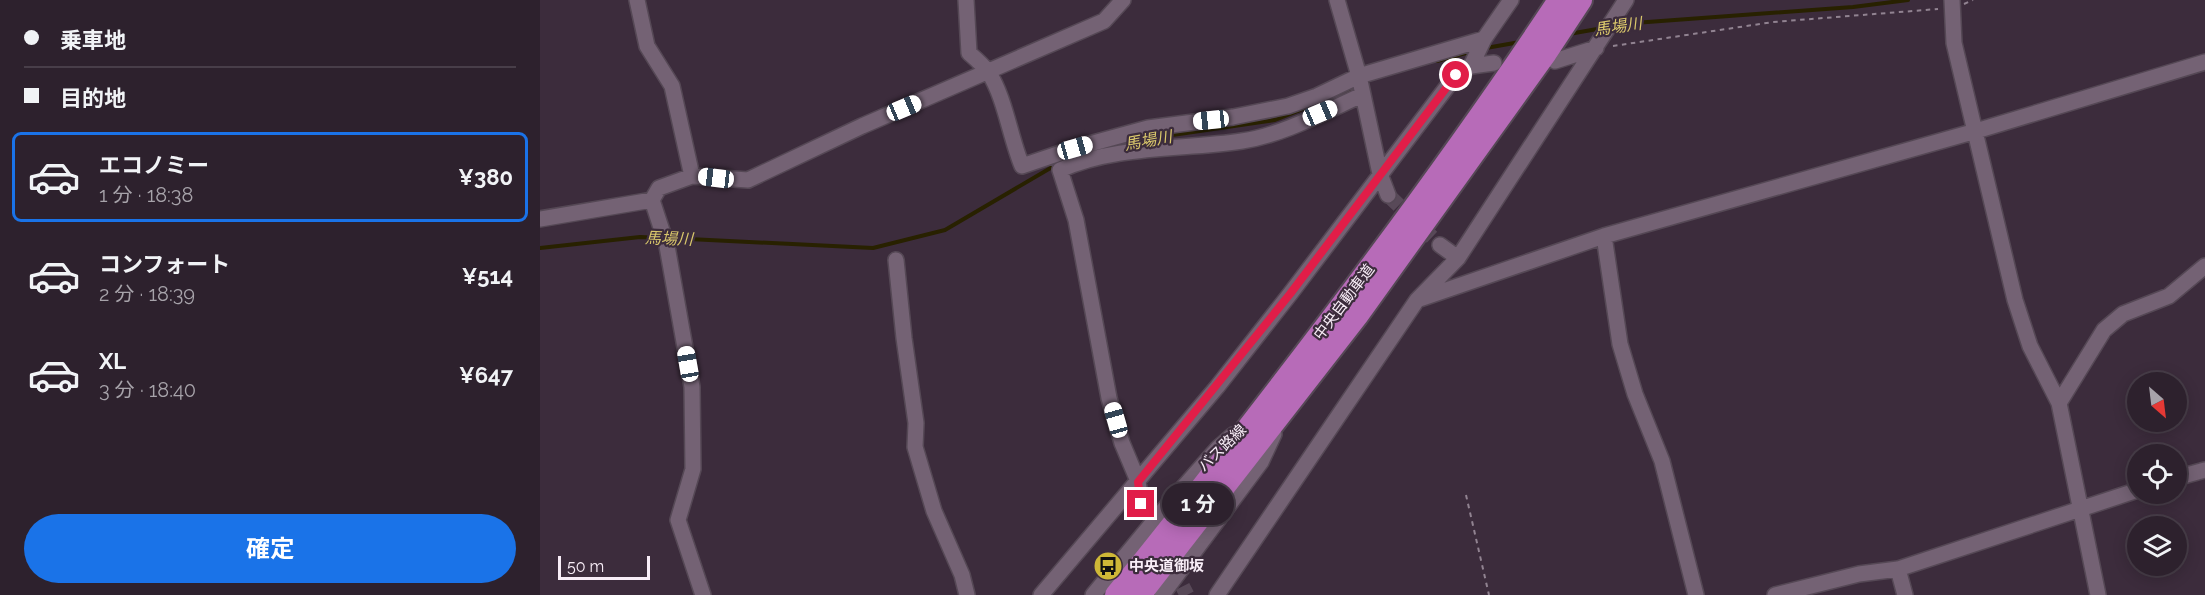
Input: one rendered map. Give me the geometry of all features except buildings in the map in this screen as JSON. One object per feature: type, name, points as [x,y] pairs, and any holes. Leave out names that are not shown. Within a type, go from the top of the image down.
[{"type":"highway","name":"中央自動車道","points":[[1116,595],[1342,306],[1426,192],[1559,0]]},
{"type":"highway","name":"中央自動車道","points":[[1140,595],[1357,316],[1551,57],[1567,22],[1581,0]]},
{"type":"street","points":[[637,0],[647,46],[672,86],[692,176]]},
{"type":"street","points":[[966,0],[969,53],[988,71],[998,90],[1022,166],[1111,146],[1243,141],[1278,131],[1361,86]]},
{"type":"street","points":[[703,595],[678,520],[693,469],[692,387],[668,246],[652,200],[659,188],[692,176],[748,180],[862,126],[1104,21],[1123,0]]},
{"type":"street","points":[[1337,0],[1361,86],[1380,174],[1388,195]]},
{"type":"street","points":[[1041,595],[1138,482],[1290,294],[1456,75],[1478,51],[1511,0]]},
{"type":"street","points":[[1217,595],[1417,300],[1458,258],[1626,0]]},
{"type":"street","points":[[1953,4],[1954,43],[2015,300],[2030,346],[2059,403],[2098,595]]},
{"type":"street","points":[[1551,57],[1599,42]]},
{"type":"street","points":[[1141,504],[1138,482],[1122,443],[1109,398],[1076,220],[1060,170],[1148,128],[1233,117],[1288,106],[1478,51]]},
{"type":"street","points":[[1478,51],[1494,63]]},
{"type":"street","points":[[1417,300],[1604,236],[1976,131],[2205,62]]},
{"type":"street","points":[[540,219],[652,200]]},
{"type":"street","points":[[1604,236],[1620,344],[1635,394],[1662,461],[1696,595]]},
{"type":"street","points":[[1440,245],[1458,258]]},
{"type":"street","points":[[896,260],[916,423],[915,447],[934,511],[962,574],[967,595]]},
{"type":"street","points":[[2059,403],[2104,330],[2123,314],[2169,296],[2205,266]]},
{"type":"street","name":"バス路線","points":[[1162,595],[1261,462],[1284,409]]},
{"type":"street","name":"バス路線","points":[[1093,595],[1218,448],[1259,413]]},
{"type":"street","points":[[2187,475],[2205,470]]},
{"type":"street","points":[[1775,595],[1859,574],[1898,569],[2127,493]]},
{"type":"street","points":[[1898,569],[1905,595]]},
{"type":"path","points":[[1599,42],[1973,0]]},
{"type":"path","points":[[1466,495],[1489,595]]},
{"type":"waterway","name":"馬場川","points":[[1616,26],[1853,7],[1908,0]]},
{"type":"waterway","name":"馬場川","points":[[1569,34],[1603,28]]},
{"type":"waterway","name":"馬場川","points":[[1486,48],[1520,42]]},
{"type":"waterway","name":"馬場川","points":[[1437,61],[1473,51]]},
{"type":"waterway","name":"馬場川","points":[[1337,94],[1358,86]]},
{"type":"waterway","name":"馬場川","points":[[1102,148],[1138,140],[1275,120],[1303,109]]},
{"type":"waterway","name":"馬場川","points":[[669,238],[873,248],[945,230],[1071,156]]},
{"type":"waterway","name":"馬場川","points":[[540,248],[640,237],[662,238]]},
{"type":"tunnel","points":[[1388,195],[1440,245]]},
{"type":"tunnel","points":[[1172,566],[1187,595]]},
{"type":"place","name":"中央道御坂","points":[[1108,566]]},
{"type":"route","points":[[1141,504],[1138,482],[1290,294],[1456,75]]}]
